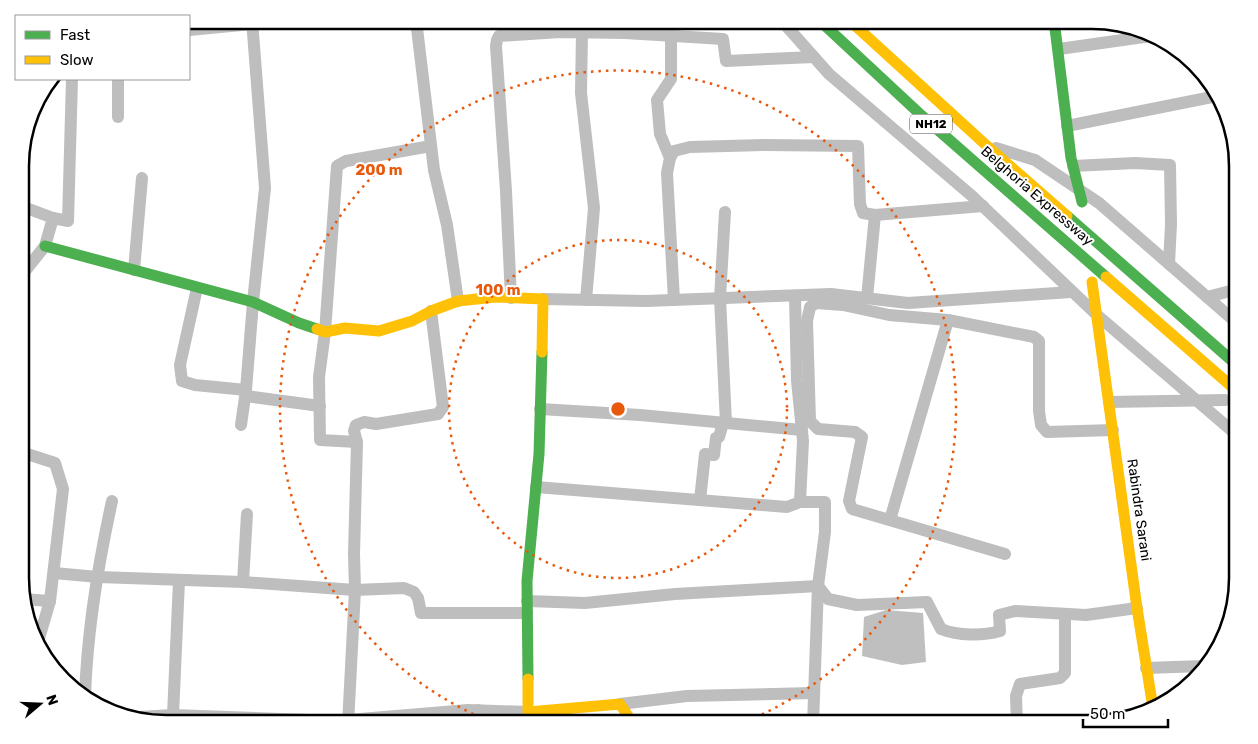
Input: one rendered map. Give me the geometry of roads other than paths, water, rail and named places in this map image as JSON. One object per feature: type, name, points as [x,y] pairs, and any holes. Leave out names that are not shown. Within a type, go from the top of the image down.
[{"type":"main road","name":"Belghoria Expressway","points":[[830,29],[921,115],[1229,384]]},
{"type":"main road","name":"Belghoria Expressway","points":[[859,29],[986,145],[1229,358]]},
{"type":"main road","points":[[1056,29],[1060,49],[1067,126],[1076,186],[1082,202]]},
{"type":"main road","points":[[44,246],[253,302],[299,323],[325,332],[345,328],[379,331],[412,321],[431,311],[458,301],[496,297],[542,299],[540,454],[527,581],[528,712],[620,704],[627,715]]},
{"type":"main road","name":"Rabindra Sarani","points":[[1092,282],[1137,608],[1152,701]]},
{"type":"street","points":[[242,425],[265,188],[253,29]]},
{"type":"street","points":[[417,29],[434,170],[447,225],[458,301]]},
{"type":"street","points":[[789,29],[829,74],[983,206],[1071,292],[1229,428]]},
{"type":"street","points":[[582,32],[581,93],[594,208],[586,300]]},
{"type":"street","points":[[511,298],[496,40],[503,35],[625,32],[723,39],[726,61],[814,57]]},
{"type":"street","points":[[670,158],[660,134],[657,100],[671,78],[671,36]]},
{"type":"street","points":[[1060,49],[1140,37]]},
{"type":"street","points":[[29,209],[53,218],[68,220],[72,80]]},
{"type":"street","points":[[118,80],[118,117]]},
{"type":"street","points":[[1067,126],[1210,97]]},
{"type":"street","points":[[674,300],[667,173],[670,158],[674,151],[690,147],[765,145],[858,146],[860,204],[863,213],[875,215],[983,206]]},
{"type":"street","points":[[986,145],[1035,160],[1076,186],[1100,204],[1229,316]]},
{"type":"street","points":[[357,442],[320,440],[320,377],[337,166],[346,161],[431,146]]},
{"type":"street","points":[[1073,166],[1135,162],[1170,165],[1172,224],[1169,264]]},
{"type":"street","points":[[134,270],[142,178]]},
{"type":"street","points":[[700,500],[705,454],[714,456],[716,438],[719,437],[725,423],[720,298],[725,212]]},
{"type":"street","points":[[867,298],[875,215]]},
{"type":"street","points":[[29,266],[44,246],[53,218]]},
{"type":"street","points":[[196,288],[180,365],[182,381],[195,385],[320,406]]},
{"type":"street","points":[[1207,297],[1229,291]]},
{"type":"street","points":[[542,299],[674,300],[832,294],[908,303],[1071,292]]},
{"type":"street","points":[[795,296],[797,381],[802,430],[800,502]]},
{"type":"street","points":[[1005,554],[852,509],[849,501],[862,437],[855,432],[818,428],[810,421],[807,321],[810,307],[816,303],[834,304],[889,314],[948,320],[1034,337],[1039,341],[1040,425],[1047,432],[1113,430]]},
{"type":"street","points":[[349,715],[357,442],[354,431],[356,425],[364,422],[376,424],[438,414],[443,407],[431,311]]},
{"type":"street","points":[[890,520],[948,320]]},
{"type":"street","points":[[1109,402],[1224,400]]},
{"type":"street","points":[[540,409],[640,414],[802,430]]},
{"type":"street","points":[[29,455],[55,463],[63,489],[50,601],[41,633]]},
{"type":"street","points":[[536,487],[786,507],[800,502],[825,502],[825,532],[818,586],[813,715]]},
{"type":"street","points":[[85,689],[86,663],[98,577],[112,501]]},
{"type":"street","points":[[243,582],[247,514]]},
{"type":"street","points":[[54,573],[178,581],[243,582],[354,590],[404,588],[414,592],[418,598],[421,613],[427,614],[585,603],[675,594],[818,586]]},
{"type":"street","points":[[173,715],[178,581]]},
{"type":"street","points":[[818,586],[828,599],[857,605],[927,602],[941,629],[950,633],[991,634],[1000,632],[999,615],[1015,611],[1086,615],[1137,608]]},
{"type":"street","points":[[30,599],[50,601]]},
{"type":"street","points":[[1016,715],[1016,696],[1020,684],[1060,678],[1065,673],[1065,615]]},
{"type":"street","points":[[1146,668],[1196,666]]},
{"type":"street","points":[[620,704],[687,696],[814,693]]},
{"type":"street","points":[[478,710],[478,715]]},
{"type":"street","points":[[419,715],[478,710],[528,712]]}]
